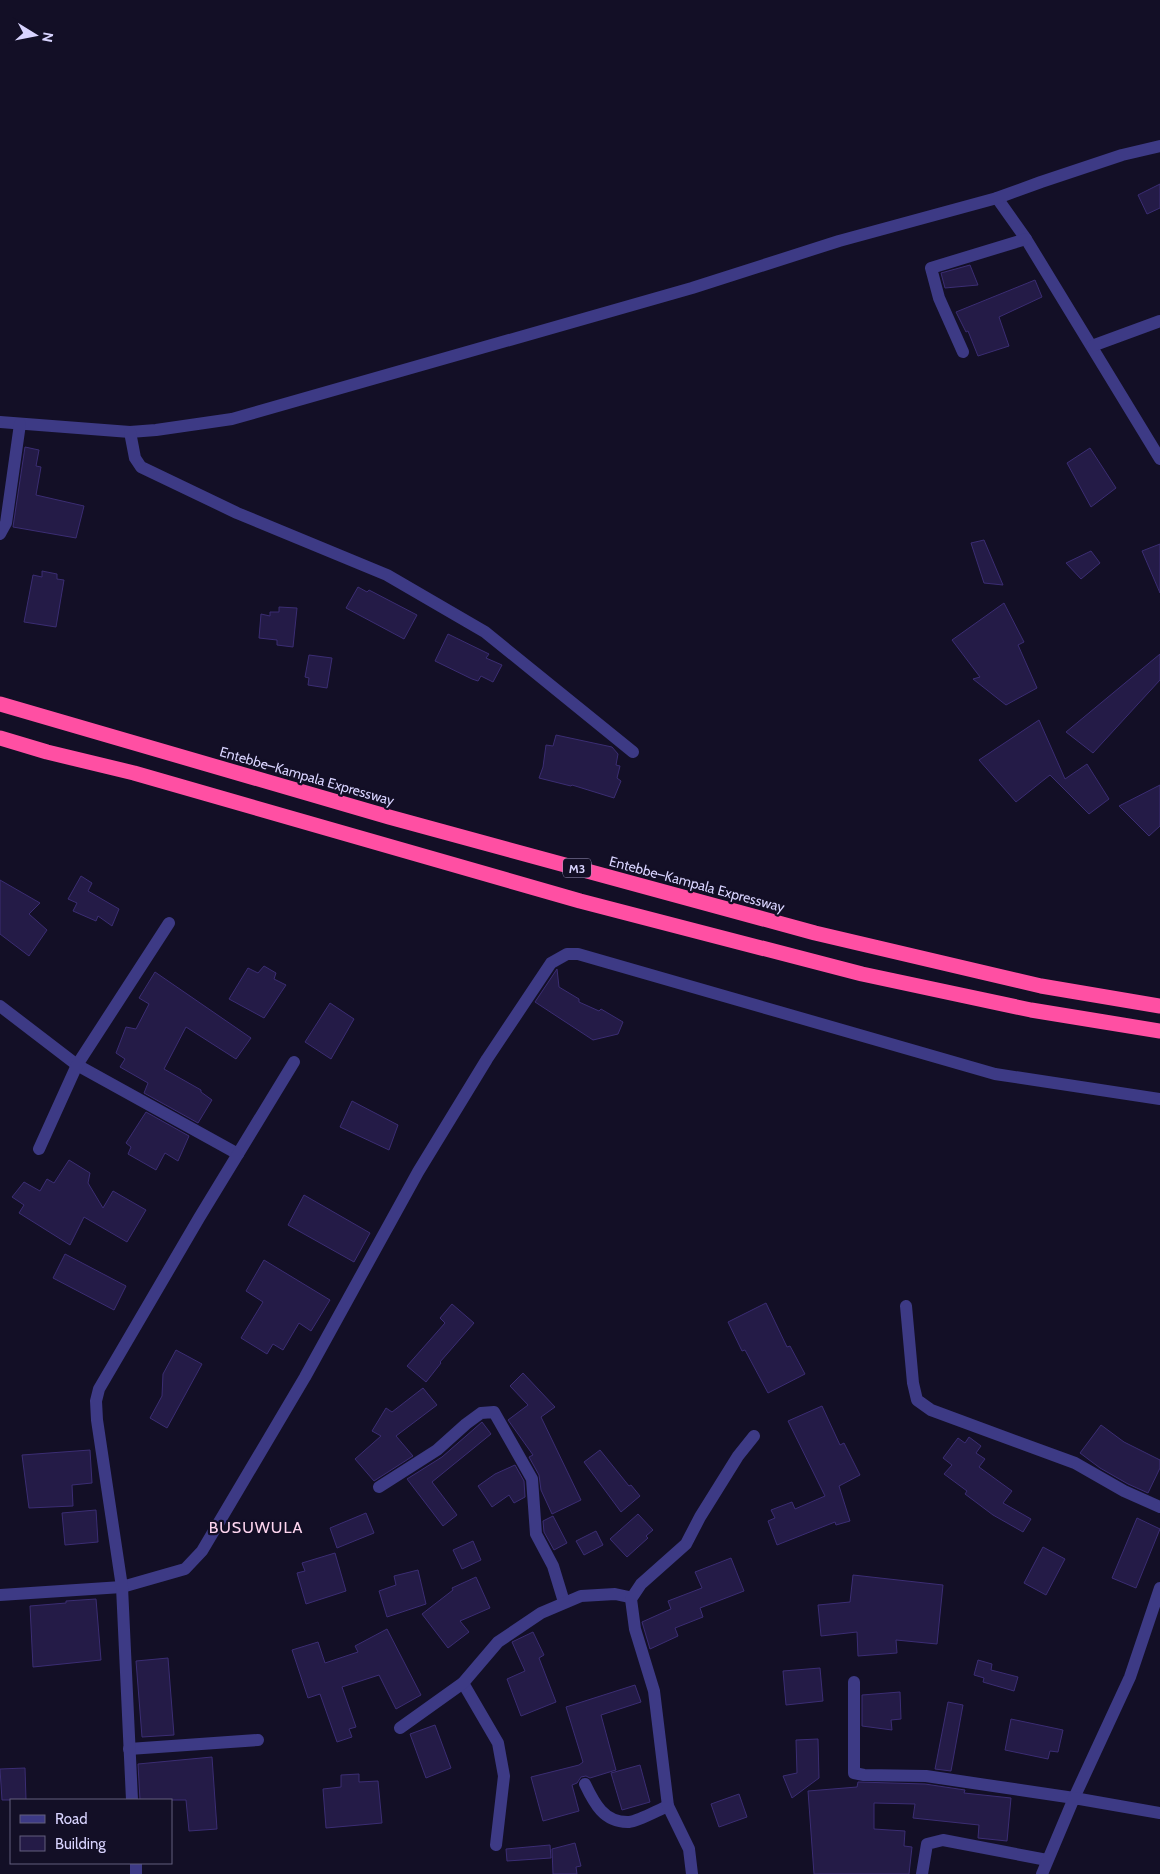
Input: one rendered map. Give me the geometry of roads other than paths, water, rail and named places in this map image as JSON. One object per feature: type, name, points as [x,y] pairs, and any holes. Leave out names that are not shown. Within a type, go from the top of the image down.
[{"type":"highway","name":"Entebbe–Kampala Expressway","points":[[0,704],[390,817],[815,933],[1041,986],[1160,1006]]},
{"type":"highway","name":"M3","points":[[0,738],[47,752],[144,776],[580,901],[862,974],[1031,1010],[1160,1031]]},
{"type":"street","points":[[0,422],[130,432],[232,419],[445,359],[507,339],[665,296],[839,241],[997,198],[1113,158],[1160,146]]},
{"type":"street","points":[[997,198],[1026,240],[1160,459]]},
{"type":"street","points":[[963,352],[939,298],[931,268],[1026,240]]},
{"type":"street","points":[[1092,346],[1160,321]]},
{"type":"street","points":[[0,534],[6,522],[20,424]]},
{"type":"street","points":[[130,432],[134,453],[140,467],[237,513],[387,575],[404,584],[485,632],[633,752]]},
{"type":"street","points":[[39,1149],[77,1065],[169,923]]},
{"type":"street","points":[[0,1595],[122,1587],[186,1569],[202,1551],[305,1377],[418,1172],[487,1059],[551,963],[567,954],[578,954],[995,1074],[1160,1099]]},
{"type":"street","points":[[0,1006],[77,1065],[238,1154]]},
{"type":"street","points":[[132,1799],[128,1749],[122,1587],[96,1401],[99,1389],[294,1062]]},
{"type":"street","points":[[906,1306],[916,1400],[931,1410],[1075,1463],[1124,1491],[1160,1507]]},
{"type":"street","points":[[379,1487],[437,1450],[466,1424],[481,1414],[494,1412],[532,1479],[536,1534],[553,1566],[564,1602]]},
{"type":"street","points":[[692,1874],[690,1849],[668,1806],[654,1691],[636,1629],[631,1599],[640,1584],[686,1544],[700,1517],[733,1464],[754,1436]]},
{"type":"street","points":[[1042,1874],[1074,1798],[1130,1677],[1160,1588]]},
{"type":"street","points":[[400,1728],[464,1683],[498,1642],[541,1613],[581,1596],[615,1594],[630,1597],[631,1599]]},
{"type":"street","points":[[854,1682],[854,1773],[864,1775],[926,1776],[1160,1813]]},
{"type":"street","points":[[464,1683],[498,1744],[504,1776],[496,1845]]},
{"type":"street","points":[[128,1749],[258,1740]]},
{"type":"street","points":[[585,1784],[594,1804],[601,1812],[611,1818],[630,1822],[668,1806]]},
{"type":"street","points":[[922,1874],[927,1844],[943,1840],[1048,1860]]},
{"type":"district","name":"BUSUWULA","points":[[256,1527]]}]
